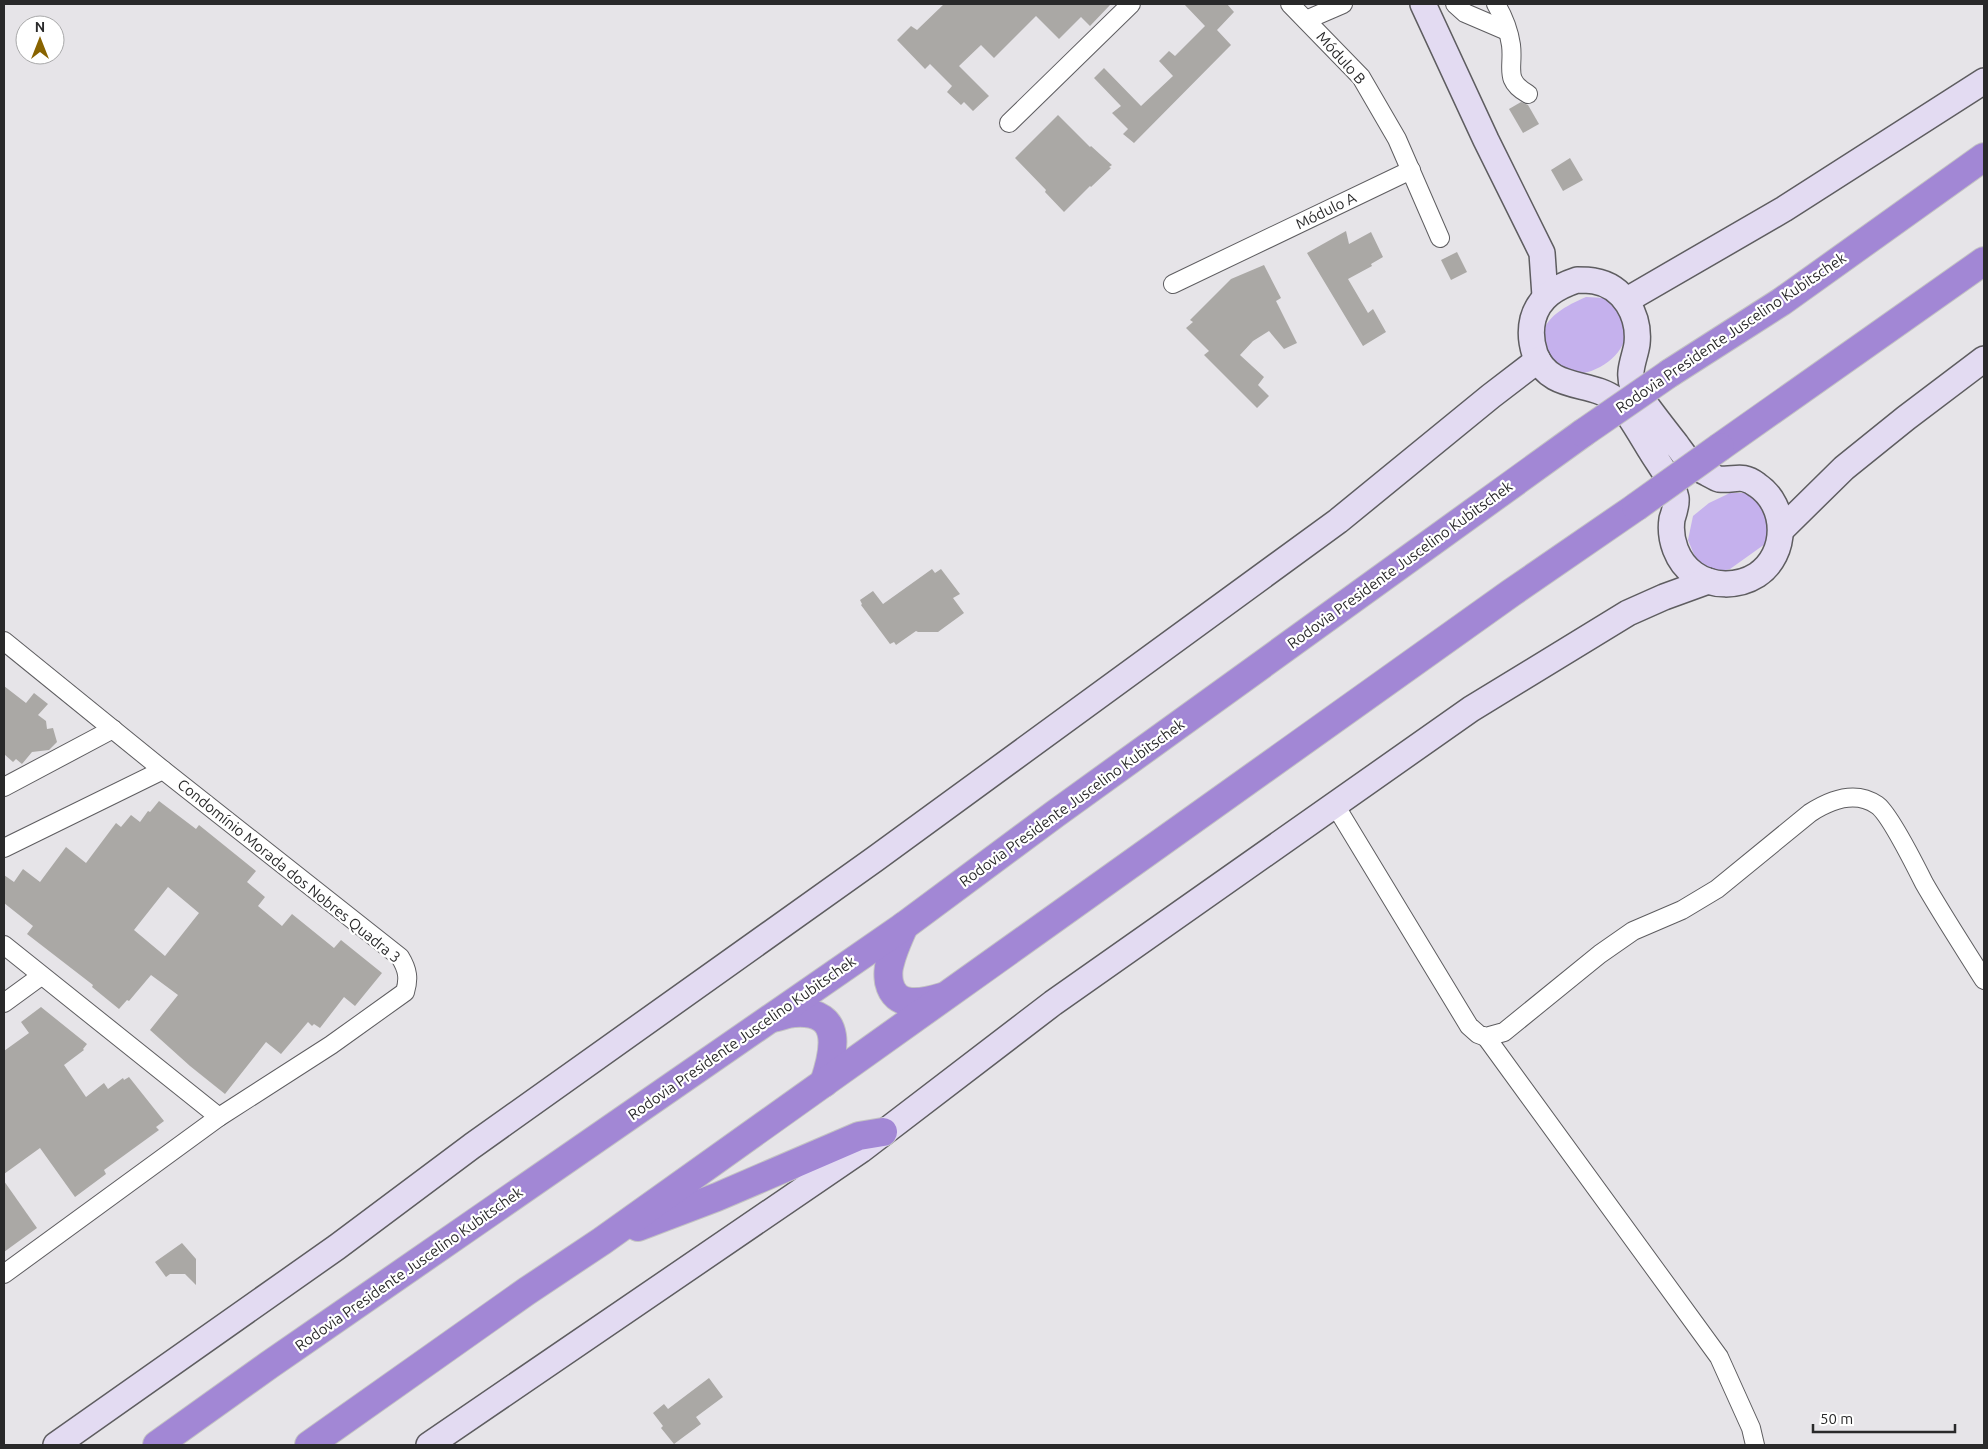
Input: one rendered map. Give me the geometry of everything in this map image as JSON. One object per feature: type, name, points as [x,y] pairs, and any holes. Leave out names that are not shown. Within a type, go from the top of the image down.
[{"type":"highway","name":"Rodovia Presidente Juscelino Kubitschek","points":[[157,1445],[269,1365],[904,926],[1063,808],[1583,433],[1670,373],[1781,302],[1984,157]]},
{"type":"highway","points":[[309,1445],[527,1291],[602,1241],[1511,593],[1984,261]]},
{"type":"highway","points":[[904,926],[889,964],[888,975],[894,994],[904,1002],[914,1003],[946,996]]},
{"type":"highway","points":[[766,1020],[795,1013],[812,1014],[826,1022],[833,1035],[833,1048],[824,1083]]},
{"type":"highway","points":[[602,1241],[717,1198],[859,1136],[883,1132]]},
{"type":"main road","points":[[1423,4],[1486,140],[1542,253],[1545,296]]},
{"type":"main road","points":[[1627,300],[1784,209],[1984,81]]},
{"type":"main road","points":[[1542,253],[1577,280]]},
{"type":"main road","points":[[1577,280],[1596,281],[1613,288],[1627,300],[1635,316],[1637,343],[1631,369],[1633,388],[1692,466],[1719,478],[1741,477],[1758,484],[1770,497],[1778,513],[1781,530],[1778,547],[1770,562],[1758,574],[1742,582],[1725,584],[1708,581],[1694,574],[1684,564],[1676,551],[1672,537],[1672,522],[1676,500],[1669,480],[1618,401],[1601,391],[1561,382],[1548,372],[1538,360],[1532,344],[1531,327],[1536,310],[1545,296],[1560,286],[1577,280]]},
{"type":"main road","points":[[1781,530],[1844,468],[1984,359]]},
{"type":"main road","points":[[56,1445],[321,1258],[472,1146],[883,854],[1322,533],[1538,360]]},
{"type":"main road","points":[[429,1445],[861,1150],[1053,1003],[1471,709],[1628,614],[1664,597],[1708,581]]},
{"type":"street","points":[[1009,123],[1131,4]]},
{"type":"street","name":"Módulo B","points":[[1290,4],[1361,77],[1397,139],[1412,170]]},
{"type":"street","points":[[1306,20],[1343,4]]},
{"type":"street","points":[[1455,4],[1465,13],[1507,31]]},
{"type":"street","points":[[1496,4],[1502,15],[1511,46],[1510,72],[1512,81],[1528,94]]},
{"type":"street","points":[[1412,170],[1440,238]]},
{"type":"street","name":"Módulo A","points":[[1173,284],[1412,170]]},
{"type":"street","name":"Condomínio Morada dos Nobres Quadra 3","points":[[4,641],[162,770],[400,957],[408,974],[405,992],[331,1045],[219,1117],[4,1274]]},
{"type":"street","points":[[4,787],[113,729]]},
{"type":"street","points":[[4,848],[162,770]]},
{"type":"street","points":[[1486,1037],[1504,1032],[1592,960],[1633,931],[1682,910],[1716,889],[1810,813],[1826,803],[1843,797],[1863,798],[1878,805],[1888,818],[1930,893],[1984,980]]},
{"type":"street","points":[[1335,805],[1469,1026],[1478,1034],[1486,1037],[1719,1357],[1751,1428],[1755,1445]]},
{"type":"street","points":[[4,945],[219,1117]]},
{"type":"street","points":[[4,1003],[41,976]]},
{"type":"shaded area","points":[[1586,297],[1606,298],[1622,307],[1626,331],[1620,349],[1607,363],[1589,372],[1570,374],[1549,364],[1543,346],[1543,332],[1551,318],[1557,313]]},
{"type":"shaded area","points":[[1730,493],[1746,493],[1761,497],[1769,508],[1768,537],[1765,544],[1730,569],[1717,572],[1705,567],[1695,557],[1688,540],[1693,516],[1709,503]]},
{"type":"building","points":[[944,4],[1111,4],[1090,26],[1081,17],[1059,39],[1036,16],[994,58],[981,45],[959,66],[989,96],[973,111],[964,102],[961,105],[947,92],[952,86],[930,64],[925,69],[897,40],[911,26],[917,30]]},
{"type":"building","points":[[1184,4],[1227,4],[1234,12],[1217,30],[1231,45],[1134,143],[1123,134],[1128,129],[1112,113],[1121,106],[1094,78],[1104,68],[1141,106],[1173,76],[1159,61],[1169,51],[1175,56],[1205,26]]},
{"type":"building","points":[[1521,102],[1528,105],[1539,124],[1523,133],[1509,109]]},
{"type":"building","points":[[1058,115],[1090,147],[1112,165],[1064,212],[1015,158]]},
{"type":"building","points":[[1570,158],[1583,180],[1563,191],[1551,170]]},
{"type":"building","points":[[1346,231],[1349,244],[1371,232],[1383,257],[1371,264],[1372,266],[1348,279],[1368,313],[1373,309],[1386,332],[1363,346],[1307,253]]},
{"type":"building","points":[[1457,252],[1467,272],[1451,280],[1441,260]]},
{"type":"building","points":[[1264,265],[1281,298],[1276,301],[1297,343],[1284,349],[1269,331],[1253,341],[1240,355],[1264,377],[1258,385],[1269,396],[1257,408],[1204,355],[1209,351],[1186,328],[1193,322],[1190,320],[1231,279]]},
{"type":"building","points":[[932,569],[935,573],[941,569],[960,594],[953,598],[964,613],[938,632],[916,631],[896,645],[894,642],[890,644],[861,605],[860,600],[873,591],[883,604]]},
{"type":"building","points":[[4,686],[26,703],[34,693],[48,704],[38,715],[46,721],[47,729],[53,728],[57,742],[49,750],[32,752],[22,764],[16,759],[13,762],[4,754]]},
{"type":"building","points":[[159,801],[196,829],[199,825],[256,871],[247,882],[265,897],[258,906],[282,926],[292,914],[334,948],[341,940],[382,973],[355,1006],[344,997],[320,1028],[314,1024],[312,1026],[308,1022],[281,1054],[266,1042],[225,1094],[150,1030],[178,995],[151,975],[129,1001],[127,1000],[119,1009],[92,987],[93,985],[27,934],[33,926],[4,903],[4,875],[14,882],[23,869],[40,882],[66,847],[86,863],[116,823],[121,827],[131,815],[140,822],[148,811],[150,812]],"holes":[[[168,887],[199,913],[165,956],[134,930]]]},
{"type":"building","points":[[41,1007],[87,1044],[84,1050],[64,1065],[86,1097],[104,1083],[108,1089],[123,1078],[124,1080],[129,1077],[164,1121],[156,1127],[159,1130],[104,1170],[106,1174],[75,1197],[40,1148],[4,1174],[4,1051],[29,1033],[21,1022]]},
{"type":"building","points":[[4,1181],[37,1228],[4,1252]]},
{"type":"building","points":[[182,1243],[196,1259],[196,1285],[185,1274],[170,1274],[166,1277],[155,1262]]},
{"type":"building","points":[[709,1378],[723,1397],[696,1417],[701,1424],[674,1444],[661,1428],[663,1426],[653,1413],[664,1404],[668,1409]]}]
